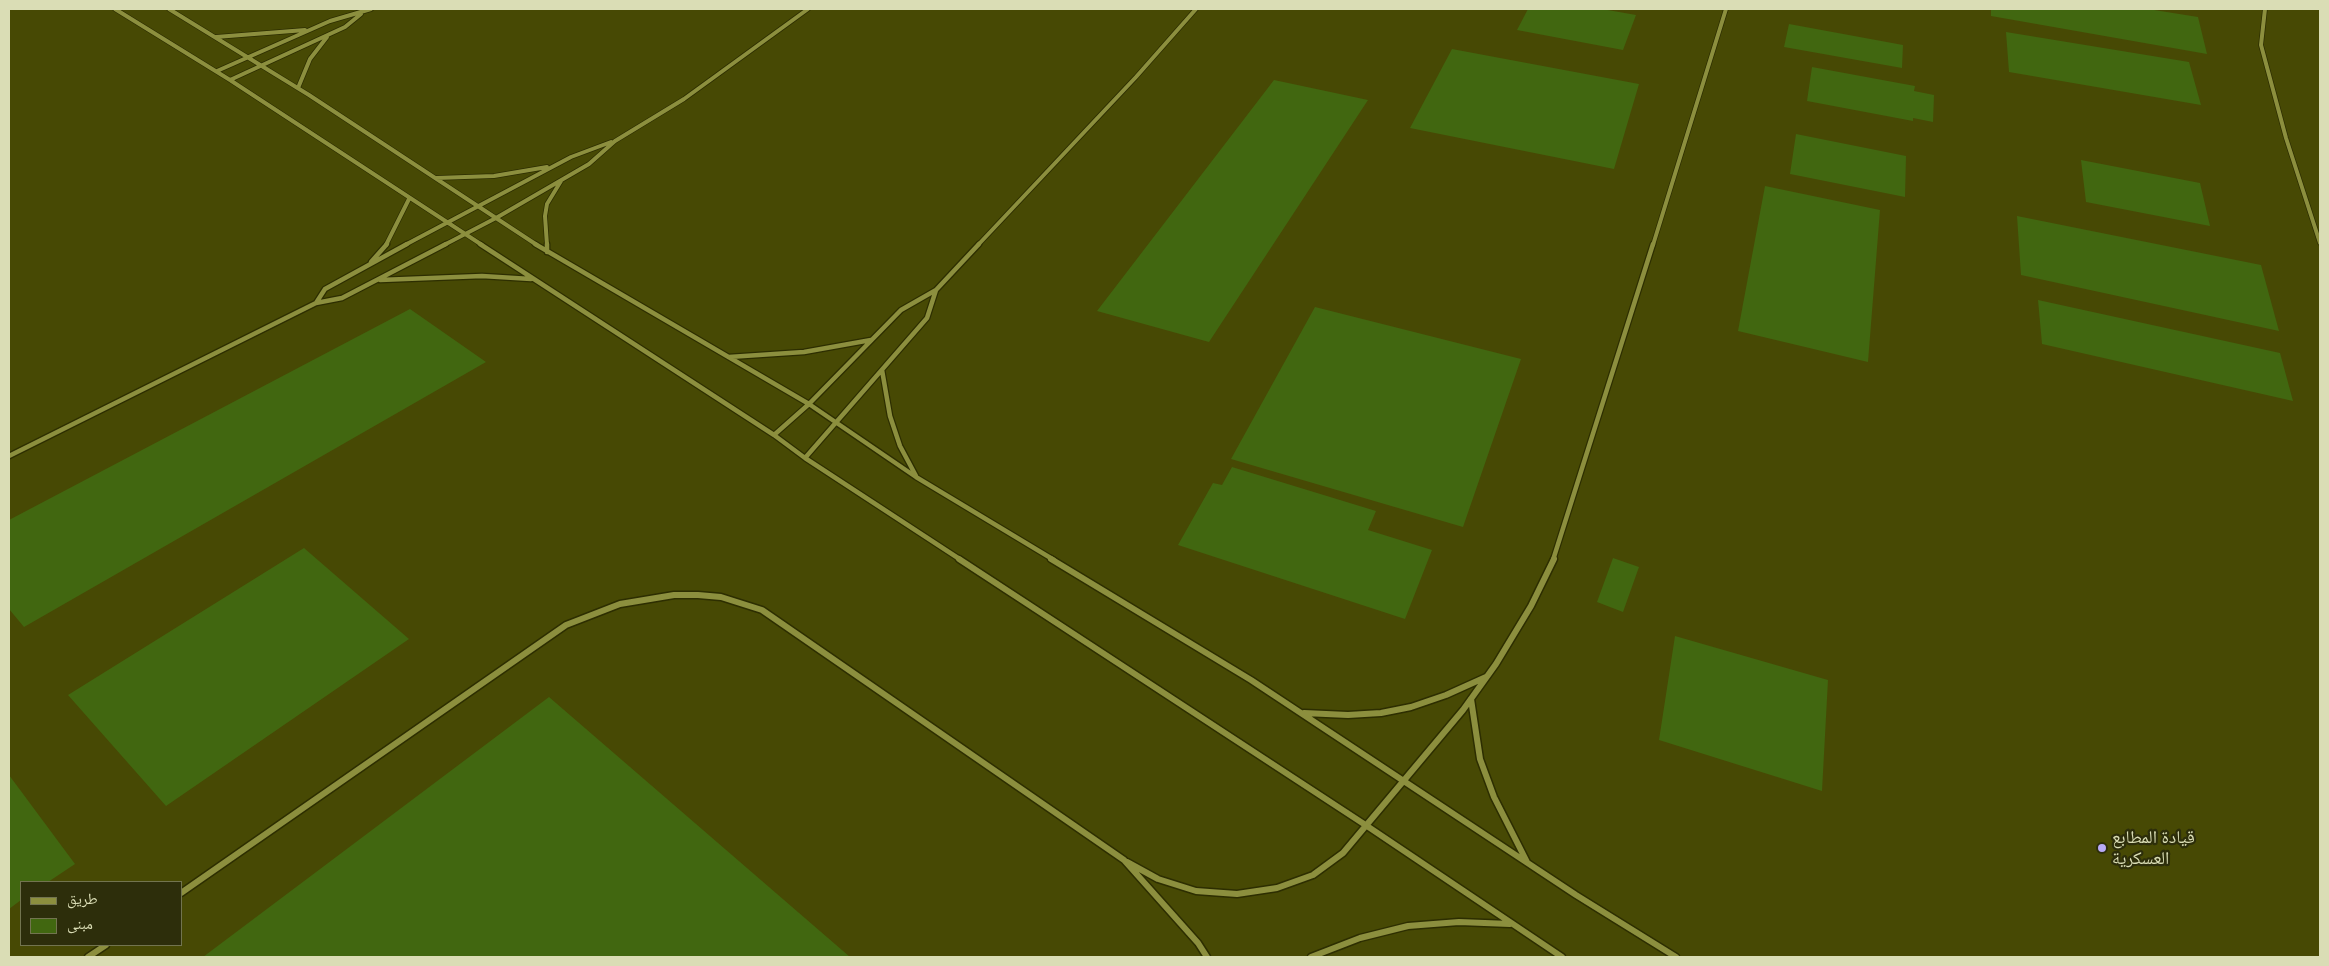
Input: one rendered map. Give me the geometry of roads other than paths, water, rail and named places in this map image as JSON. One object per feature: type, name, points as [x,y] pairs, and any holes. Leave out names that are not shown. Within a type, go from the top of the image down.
[{"type":"street","points":[[115,9],[217,71],[445,223],[774,435],[805,458],[1367,826],[1562,957]]},
{"type":"street","points":[[169,9],[298,88],[547,252],[809,404],[916,477],[1251,680],[1528,863],[1676,957]]},
{"type":"street","points":[[217,71],[330,20],[372,9]]},
{"type":"street","points":[[9,456],[316,304],[342,298],[466,235],[589,164],[615,141],[684,98],[808,9]]},
{"type":"street","points":[[774,435],[809,404],[901,310],[936,290],[1136,77],[1196,9]]},
{"type":"street","points":[[182,891],[566,625],[620,604],[674,595],[721,597],[762,610],[1124,860],[1158,879],[1196,891],[1237,894],[1276,888],[1313,875],[1343,853],[1471,699],[1487,677],[1531,606],[1558,551],[1726,9]]},
{"type":"street","points":[[2265,9],[2262,45],[2286,138],[2320,243]]},
{"type":"street","points":[[230,80],[345,27],[364,12]]},
{"type":"street","points":[[214,37],[310,30]]},
{"type":"street","points":[[298,88],[310,59],[330,34]]},
{"type":"street","points":[[316,304],[325,289],[476,206],[571,157],[615,141]]},
{"type":"street","points":[[436,178],[494,176],[552,166]]},
{"type":"street","points":[[547,252],[544,216],[548,204],[562,180]]},
{"type":"street","points":[[367,266],[386,245],[409,199]]},
{"type":"street","points":[[377,280],[482,276],[533,279]]},
{"type":"street","points":[[805,458],[927,318],[936,290]]},
{"type":"street","points":[[728,357],[804,352],[872,340]]},
{"type":"street","points":[[882,370],[890,416],[900,446],[916,477]]},
{"type":"street","points":[[1302,713],[1348,715],[1381,713],[1411,707],[1446,695],[1487,677]]},
{"type":"street","points":[[1471,699],[1480,759],[1494,797],[1528,863]]},
{"type":"street","points":[[1124,860],[1198,943],[1207,957]]},
{"type":"street","points":[[1311,957],[1360,938],[1408,926],[1459,922],[1511,924]]},
{"type":"street","points":[[88,957],[104,946]]},
{"type":"place","name":"قيادة المطابع العسكرية","points":[[2102,848]]}]
